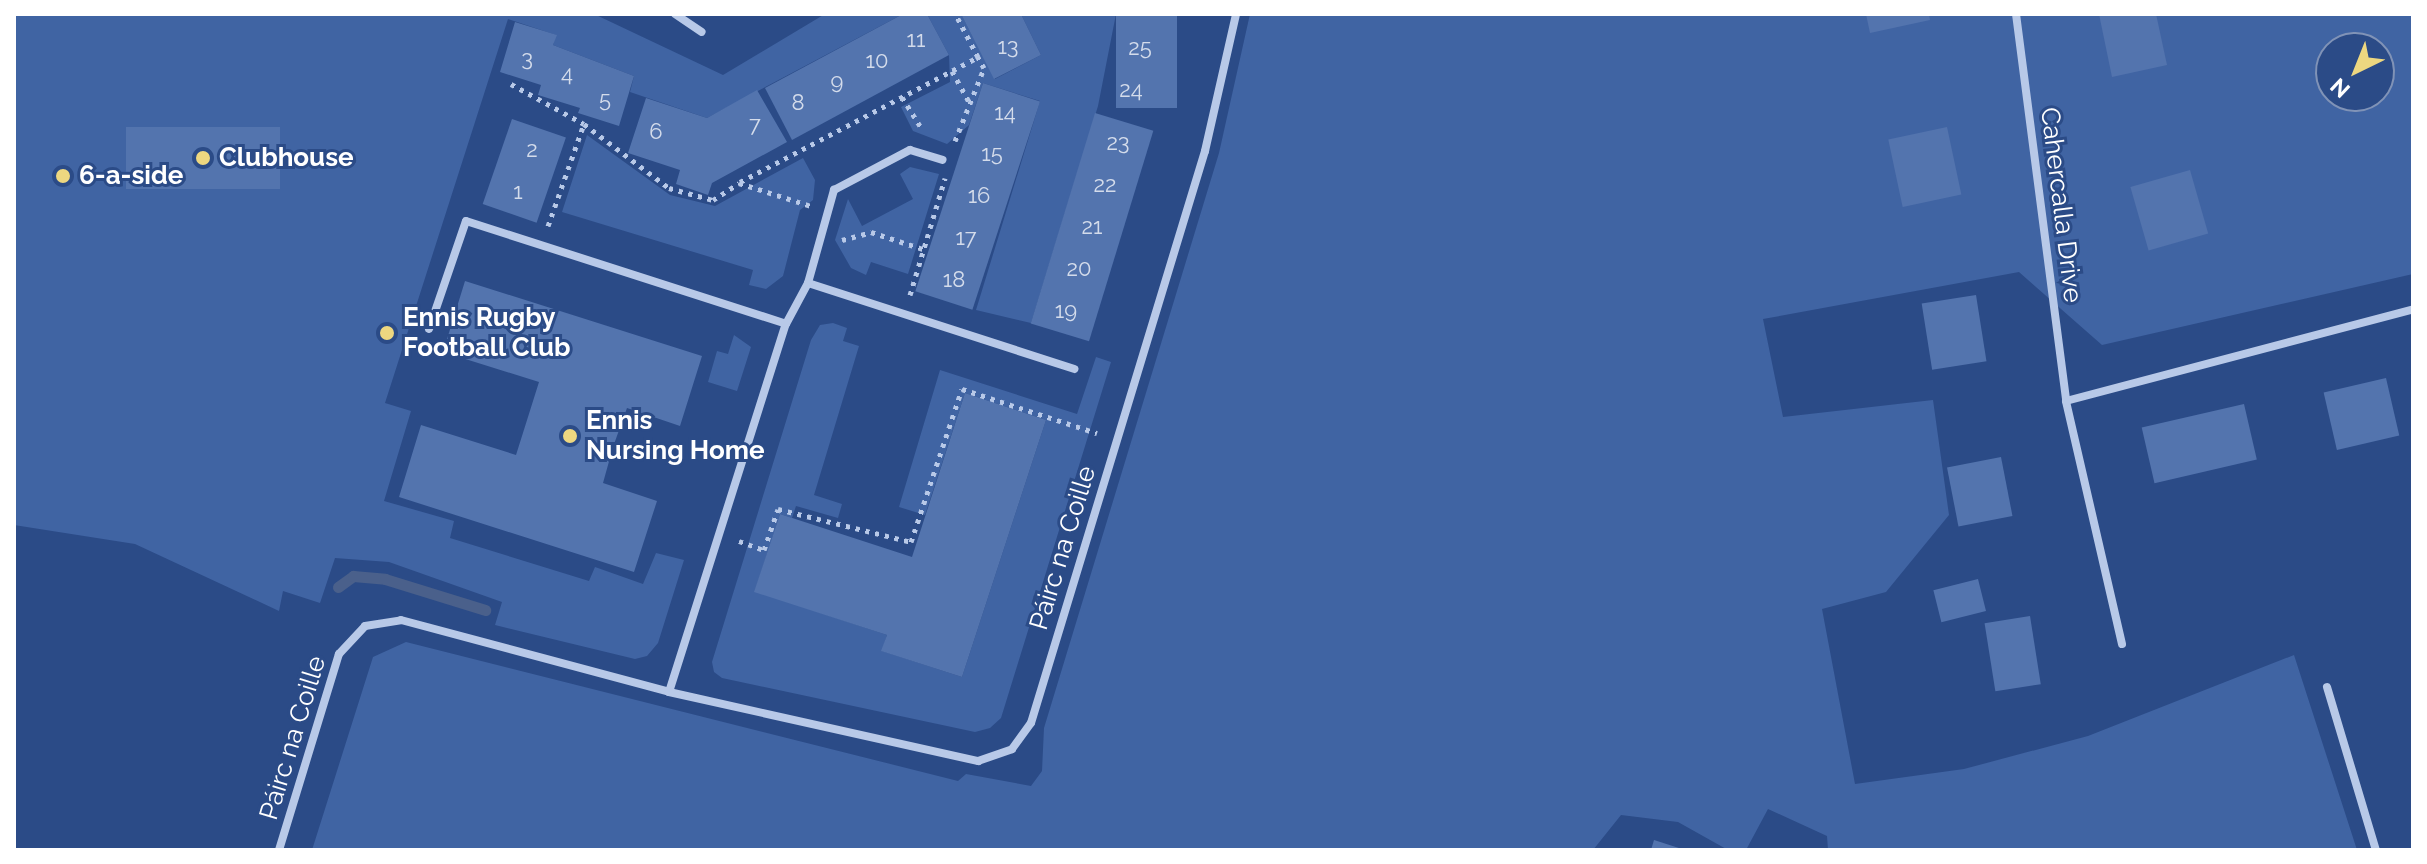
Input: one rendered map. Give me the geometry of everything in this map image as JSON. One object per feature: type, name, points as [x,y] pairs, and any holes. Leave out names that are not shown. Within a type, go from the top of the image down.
[{"type":"street","points":[[675,14],[702,32]]},
{"type":"street","name":"Páirc na Coille","points":[[279,850],[339,654],[365,626],[401,620],[669,692],[978,761],[997,758],[1024,739],[1205,151],[1236,14]]},
{"type":"street","name":"Cahercalla Drive","points":[[2016,14],[2066,401],[2122,644]]},
{"type":"street","points":[[669,692],[786,324],[808,283],[834,190],[910,150],[946,161]]},
{"type":"street","points":[[429,329],[466,221],[786,324]]},
{"type":"street","points":[[808,283],[1074,369]]},
{"type":"street","points":[[2066,401],[2413,309]]},
{"type":"street","points":[[2327,687],[2376,850]]},
{"type":"path","points":[[952,152],[984,68],[956,15]]},
{"type":"path","points":[[511,84],[584,124],[669,188],[713,200],[739,183],[978,57]]},
{"type":"path","points":[[952,71],[970,104]]},
{"type":"path","points":[[902,97],[918,128],[930,132]]},
{"type":"path","points":[[541,246],[584,124]]},
{"type":"path","points":[[943,137],[955,141]]},
{"type":"path","points":[[904,315],[946,161]]},
{"type":"path","points":[[739,183],[828,212],[843,242],[871,232],[923,249]]},
{"type":"path","points":[[719,535],[764,550],[778,509],[911,542],[962,389],[1117,439]]},
{"type":"shaded area","points":[[14,14],[594,14],[723,75],[825,14],[903,14],[707,118],[630,92],[634,76],[553,45],[556,35],[508,19],[385,403],[411,411],[384,501],[454,521],[450,538],[589,581],[595,567],[643,584],[656,553],[684,560],[658,643],[647,656],[635,659],[495,625],[502,602],[389,562],[335,558],[320,603],[283,591],[279,611],[135,544],[14,525]]},
{"type":"shaded area","points":[[927,14],[961,14],[995,79],[1041,55],[1021,14],[1116,14],[1098,106],[1031,323],[976,310],[1040,101],[983,83],[969,125],[947,144],[913,131],[901,107],[950,82],[949,55]]},
{"type":"shaded area","points":[[1250,14],[2413,14],[2413,274],[2102,345],[2019,272],[1763,319],[1783,417],[1933,400],[1949,515],[1886,592],[1822,609],[1855,784],[1964,769],[2088,736],[2294,655],[2357,850],[1828,850],[1827,836],[1768,809],[1746,850],[1728,850],[1678,822],[1621,815],[1593,850],[312,850],[373,657],[406,642],[958,781],[966,774],[1031,786],[1042,771],[1044,728],[1219,153]]},
{"type":"shaded area","points":[[587,135],[670,195],[715,206],[803,158],[815,180],[813,200],[800,210],[783,276],[766,289],[749,285],[753,270],[562,212]]},
{"type":"shaded area","points":[[910,167],[939,174],[908,274],[871,262],[866,275],[851,268],[835,240],[848,199],[862,226],[913,199],[900,174]]},
{"type":"shaded area","points":[[833,323],[847,328],[843,341],[859,346],[814,495],[842,504],[838,518],[796,506],[792,518],[780,514],[755,591],[887,635],[882,651],[962,677],[1046,420],[965,393],[925,515],[899,507],[940,370],[1077,414],[1096,357],[1111,362],[1001,718],[990,728],[975,732],[722,678],[714,672],[712,662],[811,340],[820,325]]},
{"type":"shaded area","points":[[734,335],[751,347],[737,391],[708,382],[717,351],[728,354]]},
{"type":"building","points":[[903,14],[927,14],[949,55],[792,140],[765,88]]},
{"type":"building","points":[[961,14],[1021,14],[1041,55],[994,79]]},
{"type":"building","points":[[1116,14],[1177,14],[1177,108],[1116,108]]},
{"type":"building","points":[[1866,14],[1929,14],[1930,20],[1870,33]]},
{"type":"building","points":[[2099,14],[2156,14],[2167,65],[2112,77]]},
{"type":"building","points":[[515,22],[557,35],[553,45],[634,76],[619,126],[578,113],[580,108],[538,95],[541,85],[500,72]]},
{"type":"building","points":[[983,83],[1040,102],[972,310],[915,291]]},
{"type":"building","points":[[757,90],[787,142],[712,183],[708,195],[676,184],[680,170],[628,153],[646,98],[707,118]]},
{"type":"building","points":[[1095,113],[1153,131],[1089,341],[1031,323]]},
{"type":"building","points":[[512,119],[566,138],[537,223],[483,204]]},
{"type":"building","name":"Clubhouse","points":[[126,127],[280,127],[280,189],[126,189]]},
{"type":"building","points":[[1947,127],[1961,194],[1903,207],[1888,139]]},
{"type":"building","points":[[2190,170],[2208,233],[2149,251],[2130,187]]},
{"type":"building","name":"Ennis Nursing Home","points":[[465,281],[702,356],[680,426],[627,408],[613,447],[603,483],[657,501],[634,572],[399,497],[421,425],[516,455],[539,382],[443,352]]},
{"type":"building","points":[[1976,295],[1986,361],[1932,370],[1922,304]]},
{"type":"building","points":[[2386,378],[2399,435],[2337,450],[2324,392]]},
{"type":"building","name":"Ennis Nursing Home","points":[[965,393],[1046,420],[962,677],[881,651],[887,635],[754,592],[780,514],[912,557]]},
{"type":"building","points":[[2244,404],[2257,460],[2155,483],[2142,428]]},
{"type":"building","points":[[2001,457],[2012,516],[1958,526],[1947,467]]},
{"type":"building","points":[[1978,579],[1986,611],[1941,622],[1933,590]]},
{"type":"building","points":[[2030,616],[2041,684],[1995,691],[1985,623]]},
{"type":"building","points":[[1654,840],[1682,849],[1682,850],[1651,850]]},
{"type":"waterway","points":[[338,587],[353,576],[385,579],[485,610]]},
{"type":"place","name":"Clubhouse","points":[[203,158]]},
{"type":"place","name":"6-a-side","points":[[63,176]]},
{"type":"place","name":"Ennis Rugby Football Club","points":[[387,333]]},
{"type":"place","name":"Ennis Nursing Home","points":[[570,436]]}]
